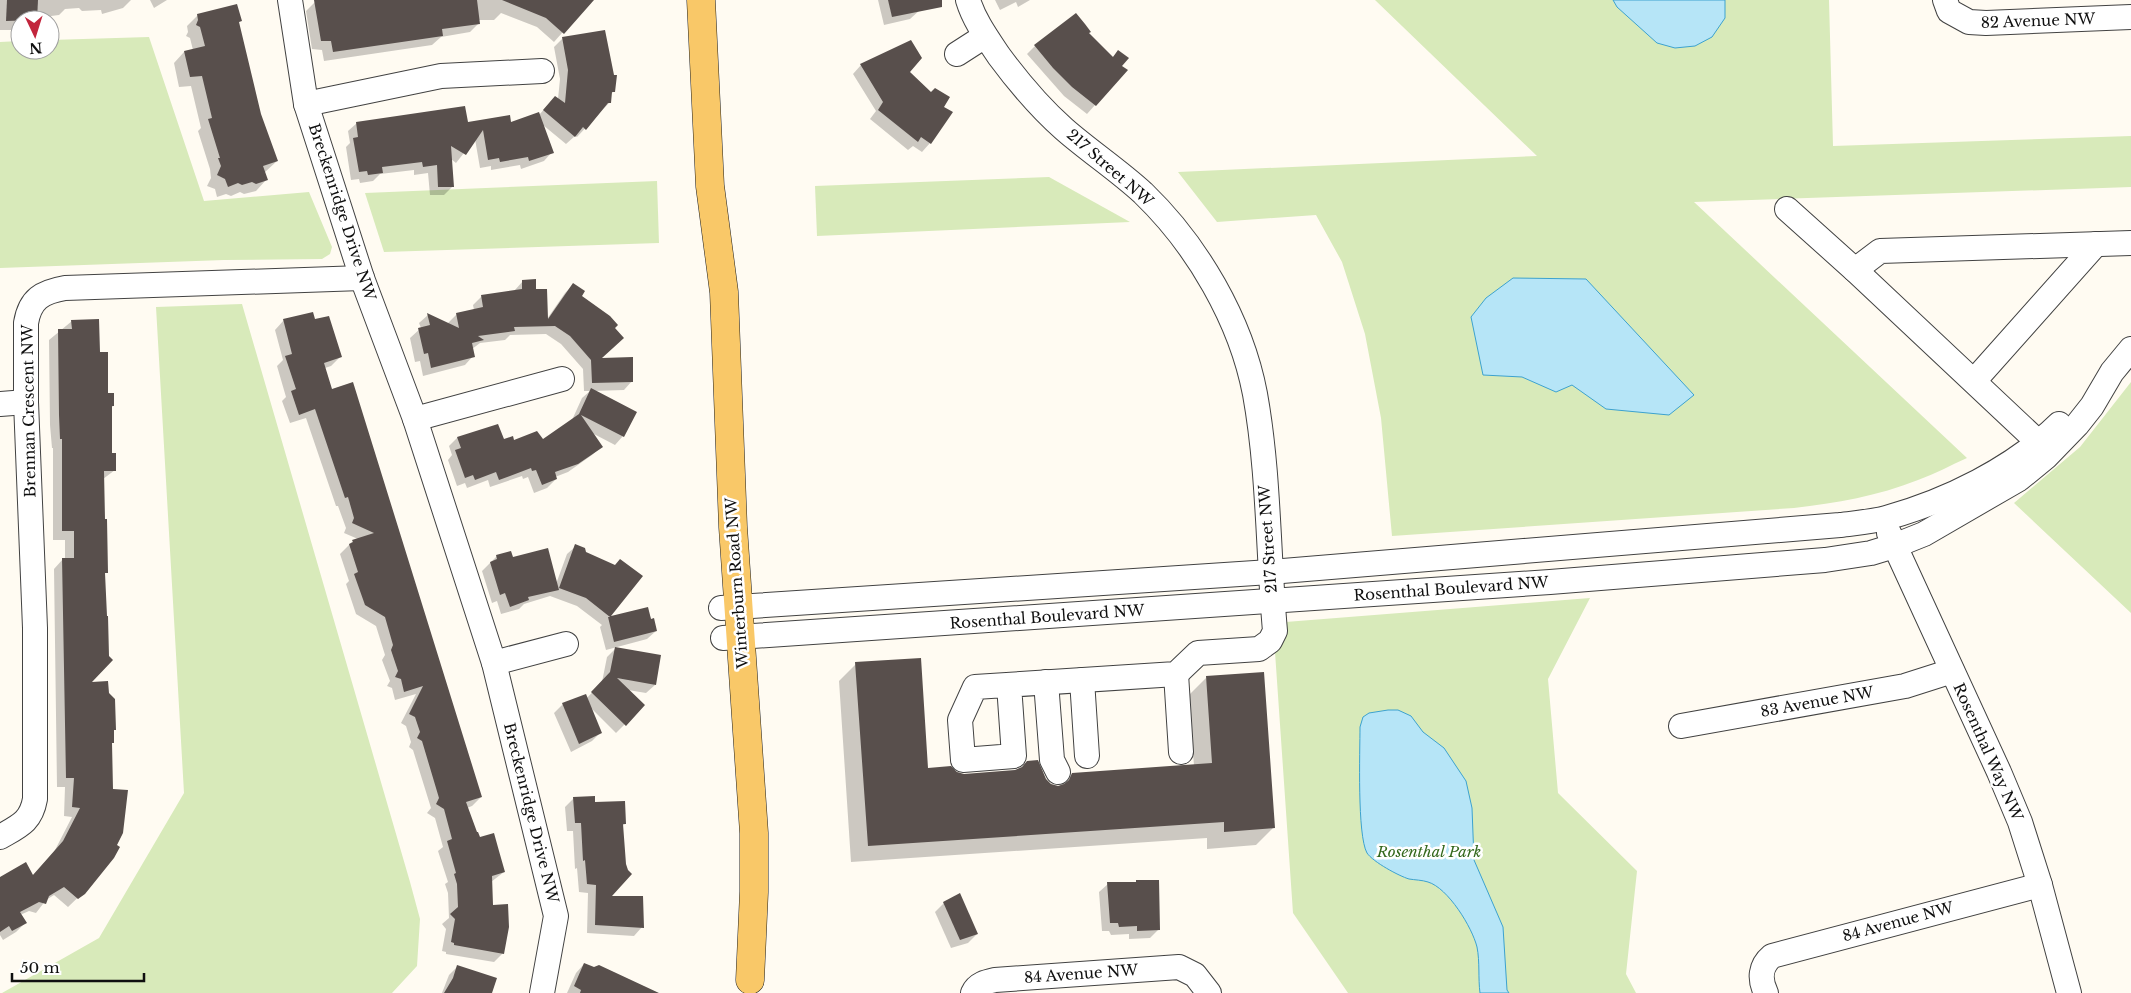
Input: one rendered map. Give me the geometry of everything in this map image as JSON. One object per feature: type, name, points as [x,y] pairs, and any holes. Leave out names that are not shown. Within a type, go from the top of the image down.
[{"type":"main road","name":"Winterburn Road NW","points":[[701,0],[710,186],[705,292],[713,507],[730,608],[739,892],[751,986]]},
{"type":"street","name":"Breckenridge Drive NW","points":[[290,0],[306,104],[362,278],[415,419],[494,663],[556,916],[542,993]]},
{"type":"street","name":"217 Street NW","points":[[968,0],[985,36],[1022,87],[1064,130],[1127,179],[1150,201],[1188,244],[1224,306],[1244,354],[1254,393],[1263,464],[1275,631],[1270,641],[1259,649],[1198,654],[1176,674]]},
{"type":"street","name":"82 Avenue NW","points":[[1947,6],[1969,22],[1986,24],[2131,18]]},
{"type":"street","points":[[957,54],[985,36]]},
{"type":"street","points":[[306,104],[441,76],[542,70]]},
{"type":"street","points":[[1787,209],[1855,270],[2038,442]]},
{"type":"street","points":[[1855,270],[1880,251],[2131,243]]},
{"type":"street","points":[[1974,382],[2096,244]]},
{"type":"street","name":"Brennan Crescent NW","points":[[0,837],[26,822],[33,810],[35,799],[35,628],[26,402],[27,317],[34,300],[44,294],[65,288],[362,278]]},
{"type":"street","name":"Rosenthal Boulevard NW","points":[[730,608],[1270,572],[1840,526],[1884,518],[1915,509],[1957,491],[1997,470],[2038,442],[2112,372],[2131,349]]},
{"type":"street","name":"Rosenthal Boulevard NW","points":[[732,638],[1272,602],[1825,560],[1871,553],[1924,534],[1980,503],[2018,479],[2039,463],[2077,425],[2092,406],[2112,372]]},
{"type":"street","points":[[415,419],[562,379]]},
{"type":"street","points":[[0,404],[26,402]]},
{"type":"street","name":"Rosenthal Way NW","points":[[1884,518],[1894,546],[2017,814],[2040,884],[2069,993]]},
{"type":"street","points":[[494,663],[566,644]]},
{"type":"street","name":"83 Avenue NW","points":[[1681,726],[1905,686],[1952,671]]},
{"type":"street","points":[[1009,685],[1176,674],[1181,752]]},
{"type":"street","points":[[1082,680],[1087,756]]},
{"type":"street","points":[[1046,682],[1053,768]]},
{"type":"street","name":"84 Avenue NW","points":[[1766,993],[1761,983],[1762,970],[1766,960],[1772,956],[2040,884]]},
{"type":"street","name":"84 Avenue NW","points":[[974,990],[985,982],[995,980],[1179,967],[1195,974],[1209,993]]},
{"type":"green space","points":[[1375,0],[1829,0],[1833,146],[2131,136],[2131,187],[1694,202],[1967,458],[1903,486],[1857,498],[1810,506],[1392,536],[1381,418],[1365,334],[1342,262],[1316,215],[1217,222],[1178,172],[1537,156]]},
{"type":"green space","points":[[149,37],[204,201],[309,192],[332,247],[330,254],[322,259],[224,260],[0,268],[0,42],[10,42],[10,60],[60,60],[60,40]]},
{"type":"green space","points":[[1049,177],[1130,222],[817,236],[815,186]]},
{"type":"green space","points":[[657,181],[659,243],[384,252],[365,193]]},
{"type":"green space","points":[[242,304],[420,919],[417,966],[392,993],[2,993],[99,938],[184,793],[156,307]]},
{"type":"green space","points":[[2131,382],[2131,613],[2014,503],[2080,447]]},
{"type":"green space","name":"Rosenthal Park","points":[[1590,598],[1548,679],[1558,793],[1637,871],[1626,974],[1636,993],[1348,993],[1293,913],[1273,623]]},
{"type":"water","points":[[1613,0],[1725,0],[1725,18],[1712,37],[1695,46],[1675,48],[1657,43],[1617,7]]},
{"type":"water","points":[[1513,278],[1586,279],[1694,395],[1669,415],[1606,409],[1572,385],[1556,392],[1522,377],[1483,375],[1471,317],[1486,298]]},
{"type":"water","points":[[1398,710],[1411,716],[1423,732],[1444,748],[1466,781],[1472,808],[1474,860],[1503,927],[1507,990],[1509,993],[1480,993],[1477,947],[1465,919],[1443,892],[1428,882],[1409,879],[1393,872],[1367,853],[1360,812],[1360,727],[1363,717],[1369,713]]},
{"type":"building","points":[[7,0],[38,0],[38,10],[10,10],[10,21],[6,21]]},
{"type":"building","points":[[314,0],[477,0],[480,24],[442,29],[443,36],[333,52],[331,41],[321,41]]},
{"type":"building","points":[[502,0],[594,0],[564,34],[546,18]]},
{"type":"building","points":[[888,0],[942,0],[942,7],[892,17]]},
{"type":"building","points":[[237,4],[242,21],[239,22],[261,114],[278,161],[263,166],[268,180],[256,184],[252,182],[242,185],[238,183],[228,187],[225,179],[217,175],[221,166],[218,158],[220,158],[208,119],[212,118],[202,76],[190,77],[184,51],[205,46],[200,27],[196,25],[198,20],[197,14]]},
{"type":"building","points":[[1076,13],[1091,32],[1089,33],[1113,57],[1118,50],[1129,58],[1122,66],[1128,70],[1096,106],[1072,87],[1034,45]]},
{"type":"building","points":[[605,30],[614,75],[617,75],[615,92],[612,92],[611,103],[608,103],[586,130],[583,127],[575,137],[543,110],[555,96],[565,103],[568,70],[562,37]]},
{"type":"building","points":[[911,40],[922,58],[910,72],[931,92],[935,88],[950,97],[944,107],[953,112],[931,144],[921,137],[918,142],[878,110],[883,102],[860,64]]},
{"type":"building","points":[[465,106],[468,122],[510,115],[511,122],[539,112],[554,153],[529,161],[528,157],[500,162],[499,158],[488,160],[483,130],[466,155],[451,146],[454,187],[438,187],[437,165],[423,167],[422,162],[382,167],[383,173],[368,175],[367,171],[359,172],[353,138],[358,137],[356,122]]},
{"type":"building","points":[[536,279],[536,289],[547,289],[548,319],[573,283],[585,291],[582,296],[610,316],[618,325],[615,328],[624,338],[602,358],[633,357],[633,382],[592,383],[591,360],[570,336],[555,326],[514,327],[515,331],[478,336],[484,340],[472,343],[475,357],[431,368],[428,353],[424,354],[418,328],[430,325],[427,313],[459,328],[456,313],[483,307],[481,295],[522,289],[522,280]]},
{"type":"building","points":[[313,312],[315,319],[329,316],[342,357],[324,363],[332,389],[353,382],[482,797],[466,802],[480,837],[494,833],[505,872],[492,876],[493,905],[508,904],[509,927],[504,954],[454,945],[451,942],[455,919],[450,914],[458,907],[457,884],[454,874],[456,873],[447,841],[452,839],[444,809],[436,804],[439,798],[422,741],[417,738],[420,732],[415,717],[409,714],[423,686],[404,692],[401,679],[395,677],[398,671],[391,650],[393,645],[385,617],[365,605],[354,574],[358,572],[349,544],[353,542],[352,540],[374,533],[352,523],[354,518],[348,497],[345,498],[315,409],[299,415],[291,391],[296,389],[285,356],[292,354],[283,319]]},
{"type":"building","points":[[99,319],[100,352],[108,352],[108,393],[114,393],[114,406],[112,406],[112,453],[116,453],[116,471],[104,471],[105,519],[107,519],[108,573],[105,573],[107,616],[109,656],[113,660],[92,682],[108,681],[109,693],[115,699],[116,730],[114,730],[114,743],[112,743],[113,789],[128,790],[123,833],[117,845],[120,847],[114,858],[85,894],[78,899],[64,887],[49,896],[46,904],[39,902],[20,912],[27,923],[12,931],[9,926],[0,932],[0,877],[26,862],[33,875],[63,841],[80,808],[72,807],[74,778],[66,778],[62,558],[74,558],[74,531],[62,531],[62,439],[60,439],[59,415],[58,329],[72,329],[71,320]]},
{"type":"building","points":[[591,388],[637,412],[624,437],[581,415],[603,447],[578,464],[555,472],[557,479],[542,485],[536,470],[532,471],[531,468],[499,480],[496,472],[475,480],[473,475],[465,478],[455,450],[461,448],[457,437],[498,424],[504,439],[513,436],[514,440],[537,431],[543,439],[579,414]]},
{"type":"building","points":[[575,544],[585,548],[586,552],[615,565],[620,559],[643,576],[611,616],[648,607],[651,619],[654,618],[657,631],[614,642],[608,617],[610,617],[586,598],[559,588]]},
{"type":"building","points":[[548,548],[559,590],[528,597],[529,600],[510,607],[505,593],[500,595],[490,562],[497,559],[496,555],[511,551],[513,557]]},
{"type":"building","points":[[615,647],[661,655],[656,685],[617,678],[645,705],[626,726],[591,692],[610,672]]},
{"type":"building","points":[[921,658],[928,768],[951,766],[957,772],[964,774],[1015,770],[1022,767],[1027,761],[1038,760],[1046,779],[1051,784],[1058,786],[1069,780],[1072,773],[1212,763],[1206,676],[1264,672],[1275,828],[1224,832],[1224,822],[868,846],[855,662]]},
{"type":"building","points":[[586,694],[602,733],[579,744],[562,703]]},
{"type":"building","points":[[595,796],[595,802],[625,801],[626,824],[623,824],[626,864],[632,874],[612,896],[643,896],[644,928],[595,925],[596,885],[587,884],[585,860],[583,861],[581,823],[575,823],[573,797]]},
{"type":"building","points":[[1136,880],[1159,880],[1160,930],[1137,931],[1137,926],[1119,927],[1118,923],[1110,923],[1107,882],[1136,882]]},
{"type":"building","points":[[960,893],[978,934],[960,940],[943,902]]},
{"type":"building","points":[[584,963],[594,967],[599,965],[659,993],[580,993],[581,990],[574,986]]},
{"type":"building","points":[[457,965],[497,978],[492,993],[444,993],[453,978]]}]
